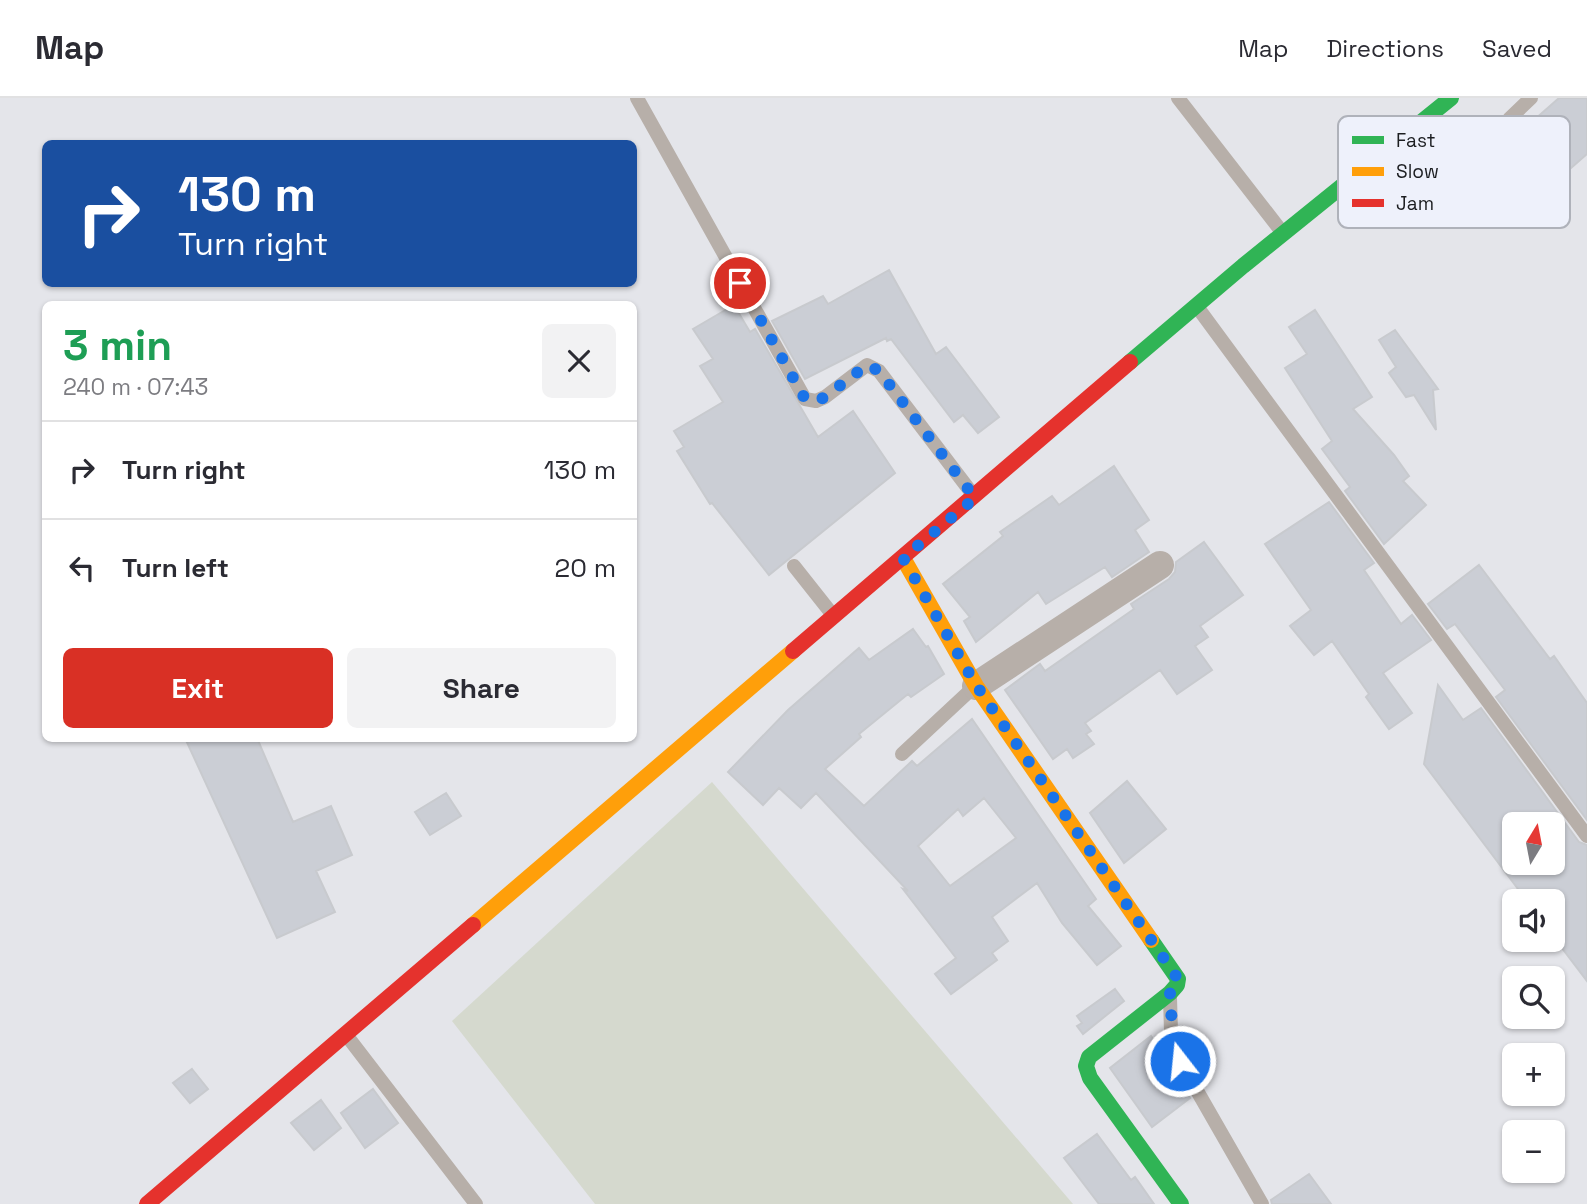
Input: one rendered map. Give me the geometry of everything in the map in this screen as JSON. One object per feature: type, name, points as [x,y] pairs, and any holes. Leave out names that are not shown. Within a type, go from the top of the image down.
[{"type":"street","points":[[1429,116],[1451,98]]},
{"type":"street","points":[[154,1202],[834,616],[1338,189]]},
{"type":"street","points":[[903,558],[976,685],[1178,979],[1177,985],[1170,993],[1089,1057],[1086,1066],[1090,1078],[1181,1204]]},
{"type":"street","points":[[976,685],[1160,565]]},
{"type":"lane","points":[[637,98],[805,399],[816,401],[825,397],[867,365],[873,367],[879,371],[975,498]]},
{"type":"lane","points":[[1178,98],[1283,233]]},
{"type":"lane","points":[[1512,116],[1531,98]]},
{"type":"lane","points":[[1197,306],[1587,836]]},
{"type":"lane","points":[[794,566],[834,616]]},
{"type":"lane","points":[[902,754],[976,685]]},
{"type":"lane","points":[[1170,993],[1171,1031],[1180,1061],[1262,1204]]},
{"type":"lane","points":[[346,1034],[476,1204]]},
{"type":"shaded area","points":[[712,782],[1073,1204],[595,1204],[452,1021]]},
{"type":"building","points":[[1559,98],[1587,98],[1587,154],[1570,169],[1570,116],[1539,116]]},
{"type":"building","points":[[889,270],[936,354],[946,347],[999,417],[978,433],[963,415],[954,422],[891,339],[887,341],[886,338],[805,379],[772,321],[823,296],[828,304]]},
{"type":"building","points":[[734,305],[750,332],[755,329],[818,437],[853,411],[895,473],[769,575],[712,503],[710,504],[677,451],[684,447],[674,431],[723,402],[700,366],[713,359],[693,329]]},
{"type":"building","points":[[1315,310],[1372,397],[1353,409],[1394,455],[1409,476],[1403,481],[1426,505],[1384,544],[1345,491],[1350,487],[1322,449],[1332,441],[1285,368],[1307,354],[1289,327]]},
{"type":"building","points":[[1395,330],[1438,389],[1433,390],[1436,430],[1414,395],[1406,397],[1389,373],[1396,367],[1379,340]]},
{"type":"building","points":[[1114,466],[1149,520],[1135,530],[1149,552],[1112,577],[1105,567],[1046,604],[1038,592],[976,642],[964,621],[970,617],[943,584],[1003,536],[1000,532],[1052,496],[1059,505]]},
{"type":"building","points":[[1329,502],[1374,563],[1364,570],[1401,624],[1412,615],[1431,640],[1383,673],[1412,713],[1389,729],[1366,697],[1369,694],[1332,641],[1314,655],[1290,626],[1311,610],[1265,544]]},
{"type":"building","points":[[1204,542],[1243,595],[1200,626],[1208,637],[1195,646],[1212,670],[1177,694],[1160,670],[1085,723],[1091,731],[1086,734],[1094,744],[1073,758],[1067,749],[1053,759],[1005,690],[1040,664],[1045,671],[1134,609],[1131,604],[1169,579],[1175,572],[1176,562]]},
{"type":"building","points":[[1479,565],[1550,659],[1554,656],[1587,703],[1587,820],[1496,697],[1505,690],[1455,624],[1447,629],[1428,604]]},
{"type":"building","points":[[913,629],[926,647],[928,646],[944,674],[911,697],[908,694],[859,734],[861,737],[825,769],[864,806],[912,761],[917,766],[972,719],[1096,899],[1088,906],[1121,946],[1097,965],[1062,923],[1037,883],[992,917],[1008,941],[992,953],[997,960],[951,994],[935,974],[956,958],[903,889],[908,891],[816,793],[801,808],[779,788],[763,805],[728,772],[788,710],[859,648],[869,660]],"holes":[[[984,798],[1016,838],[950,886],[918,846],[958,809],[963,816]]]},
{"type":"building","points":[[1438,685],[1463,720],[1481,708],[1557,812],[1502,812],[1502,868],[1424,764]]},
{"type":"building","points":[[187,742],[259,742],[293,822],[331,806],[352,855],[316,871],[335,912],[277,938]]},
{"type":"building","points":[[1127,781],[1166,829],[1124,863],[1090,813]]},
{"type":"building","points":[[446,793],[461,816],[430,835],[415,812]]},
{"type":"building","points":[[1565,823],[1579,842],[1587,845],[1587,981],[1565,952],[1565,889],[1518,889],[1507,875],[1565,875]]},
{"type":"building","points":[[1115,989],[1124,1001],[1083,1034],[1077,1026],[1082,1023],[1077,1016]]},
{"type":"building","points":[[1151,1036],[1167,1058],[1162,1061],[1190,1098],[1152,1127],[1110,1068]]},
{"type":"building","points":[[192,1069],[208,1089],[190,1103],[173,1083]]},
{"type":"building","points":[[373,1089],[398,1123],[365,1148],[341,1113]]},
{"type":"building","points":[[321,1100],[341,1128],[314,1150],[291,1123]]},
{"type":"building","points":[[1097,1134],[1131,1180],[1135,1177],[1154,1204],[1099,1204],[1064,1158]]},
{"type":"building","points":[[1309,1174],[1331,1204],[1272,1204],[1271,1200]]},
{"type":"traffic: fast","points":[[1429,116],[1451,98]]},
{"type":"traffic: fast","points":[[1130,362],[1338,189]]},
{"type":"traffic: fast","points":[[1151,940],[1178,979],[1177,985],[1089,1057],[1086,1066],[1090,1078],[1181,1204]]},
{"type":"traffic: slow","points":[[903,558],[976,686],[1151,940]]},
{"type":"traffic: slow","points":[[473,925],[793,651]]},
{"type":"traffic: jam","points":[[793,651],[1130,362]]},
{"type":"traffic: jam","points":[[147,1204],[473,925]]},
{"type":"route","points":[[740,283],[805,399],[816,401],[825,397],[867,365],[873,367],[879,371],[975,498],[903,558],[976,685],[1178,979],[1177,985],[1170,993],[1170,1012],[1171,1031],[1180,1061]]}]
